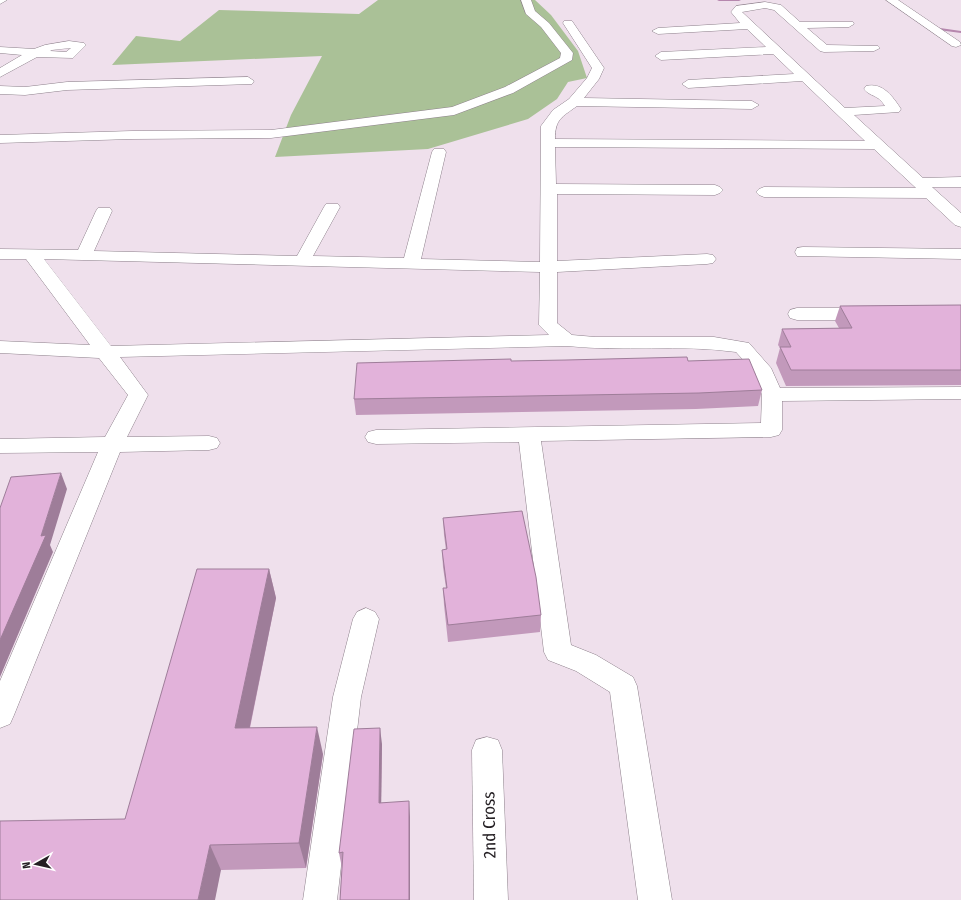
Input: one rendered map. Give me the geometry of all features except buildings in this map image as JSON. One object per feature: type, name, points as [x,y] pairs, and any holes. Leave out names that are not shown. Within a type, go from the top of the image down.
[{"type":"street","points":[[0,139],[117,135],[178,136],[271,134],[454,111],[509,90],[566,60],[567,53],[545,25],[530,12],[526,0]]},
{"type":"street","points":[[891,0],[956,44]]},
{"type":"street","points":[[874,48],[824,49],[777,7],[765,5],[740,8],[736,12],[749,26],[961,222]]},
{"type":"street","points":[[567,340],[548,325],[548,126],[558,113],[574,102],[593,80],[598,68],[568,23]]},
{"type":"street","points":[[798,25],[849,24]]},
{"type":"street","points":[[658,31],[749,26]]},
{"type":"street","points":[[0,50],[35,53],[0,73]]},
{"type":"street","points":[[661,56],[775,50]]},
{"type":"street","points":[[688,84],[804,77]]},
{"type":"street","points":[[0,90],[20,91],[68,86],[248,81]]},
{"type":"street","points":[[842,112],[894,109],[885,95],[870,89]]},
{"type":"street","points":[[574,102],[752,105]]},
{"type":"street","points":[[548,143],[877,145]]},
{"type":"street","points":[[411,263],[439,152]]},
{"type":"street","points":[[918,183],[961,182]]},
{"type":"street","points":[[549,189],[715,190]]},
{"type":"street","points":[[764,192],[930,193]]},
{"type":"street","points":[[302,261],[332,207]]},
{"type":"street","points":[[84,256],[104,211]]},
{"type":"street","points":[[803,252],[961,254]]},
{"type":"street","points":[[0,254],[549,267],[707,259]]},
{"type":"street","points":[[0,715],[112,445],[138,395],[31,254]]},
{"type":"street","points":[[797,314],[883,314]]},
{"type":"street","points":[[0,347],[106,352],[567,340],[595,343],[714,343],[742,347],[764,372],[772,396],[770,430],[376,437]]},
{"type":"street","points":[[772,396],[961,393]]},
{"type":"street","points":[[529,434],[558,652],[586,663],[623,686],[655,900]]},
{"type":"street","points":[[0,446],[209,443]]},
{"type":"street","points":[[320,900],[347,697],[366,619]]},
{"type":"street","name":"2nd Cross","points":[[487,750],[491,900]]},
{"type":"green space","points":[[378,0],[535,0],[551,15],[578,51],[587,78],[568,82],[557,99],[528,119],[428,149],[275,157],[291,115],[322,56],[112,65],[136,36],[180,41],[219,10],[359,14]]},
{"type":"waterway","points":[[719,0],[739,0]]},
{"type":"waterway","points":[[933,25],[939,29],[961,32]]}]
